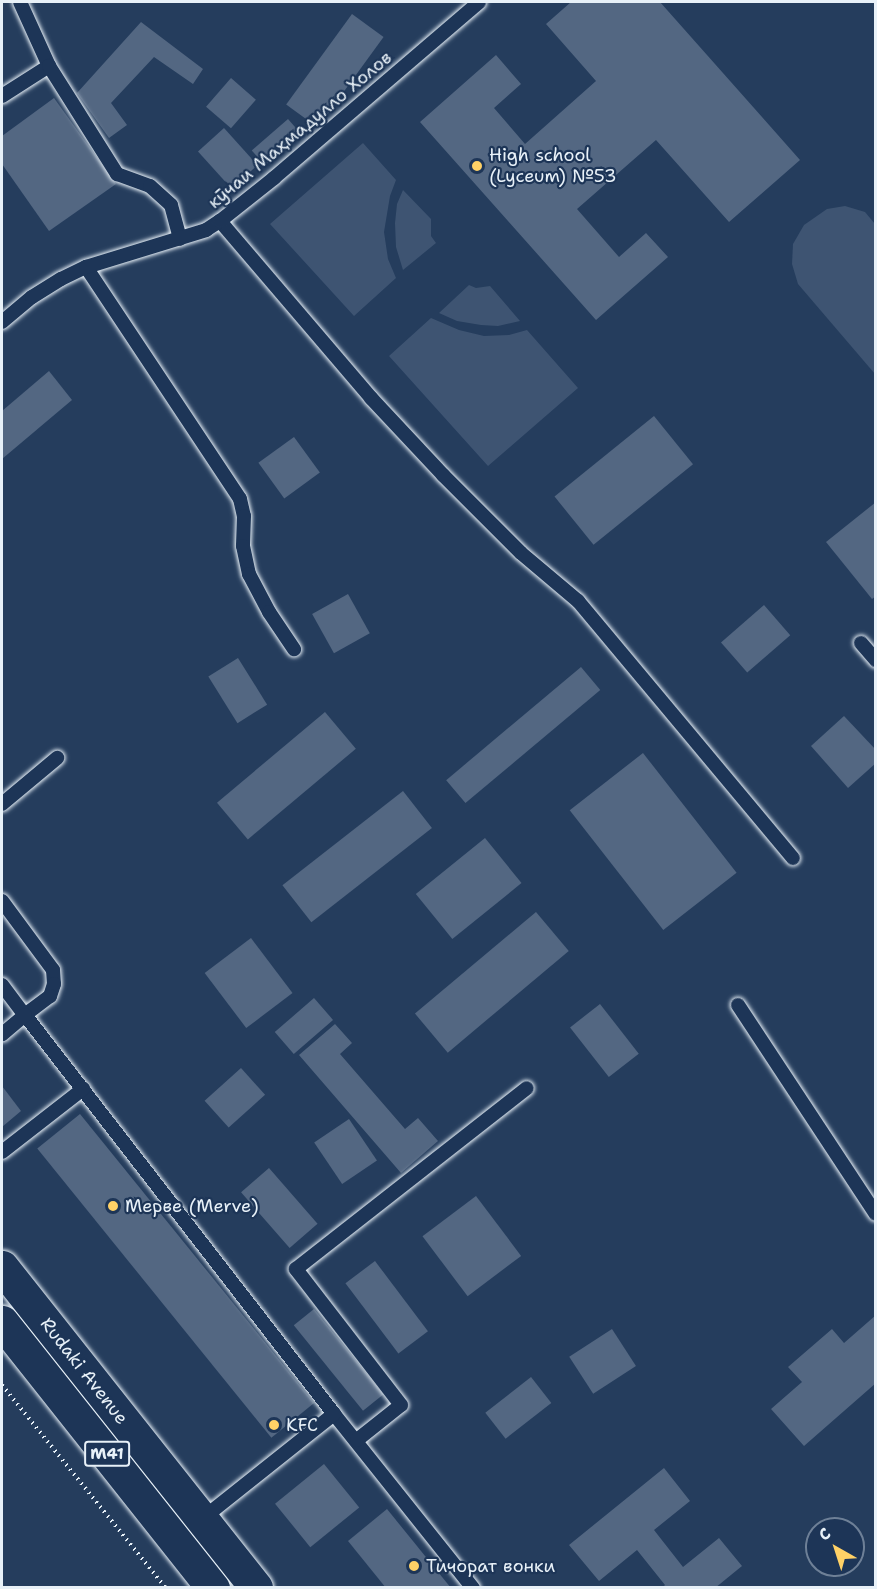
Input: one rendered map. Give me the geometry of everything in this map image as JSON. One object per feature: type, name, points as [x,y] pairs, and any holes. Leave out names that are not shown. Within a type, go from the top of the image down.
[{"type":"highway","name":"Rudaki Avenue","points":[[2,1267],[256,1587]]},
{"type":"highway","name":"Rudaki Avenue","points":[[2,1322],[213,1587]]},
{"type":"highway","points":[[175,1539],[201,1519]]},
{"type":"lane","points":[[20,2],[49,66],[117,174],[150,186],[171,205],[180,239]]},
{"type":"lane","name":"кӯчаи Маҳмадулло Холов","points":[[2,322],[32,297],[86,267],[180,239],[206,230],[220,221],[274,178],[479,2]]},
{"type":"lane","points":[[2,96],[49,66]]},
{"type":"lane","points":[[220,221],[371,398],[435,467],[521,553],[578,601],[793,858]]},
{"type":"lane","points":[[86,267],[240,499],[244,516],[243,546],[249,574],[269,612],[294,649]]},
{"type":"lane","points":[[861,644],[876,660]]},
{"type":"lane","points":[[2,804],[57,758]]},
{"type":"lane","points":[[2,901],[52,970],[54,984],[50,996],[2,1034]]},
{"type":"lane","points":[[2,985],[334,1414],[472,1587]]},
{"type":"lane","points":[[738,1005],[876,1214]]},
{"type":"lane","points":[[357,1440],[401,1405],[296,1269],[527,1088]]},
{"type":"lane","points":[[2,1152],[83,1089]]},
{"type":"lane","points":[[201,1519],[334,1414]]},
{"type":"path","points":[[2,1384],[113,1526],[166,1587]]},
{"type":"shaded area","points":[[363,143],[396,180],[390,196],[384,232],[388,259],[396,278],[354,316],[270,224]]},
{"type":"shaded area","points":[[403,190],[431,219],[431,236],[436,243],[403,270],[396,247],[395,223],[397,204]]},
{"type":"shaded area","points":[[845,206],[865,212],[875,224],[875,374],[798,284],[792,264],[793,244],[804,225],[827,209]]},
{"type":"shaded area","points":[[469,285],[476,288],[490,286],[520,321],[498,326],[481,325],[457,321],[439,313]]},
{"type":"shaded area","points":[[431,318],[459,330],[484,336],[509,335],[527,330],[578,388],[488,466],[389,356]]},
{"type":"building","points":[[571,2],[660,2],[800,160],[729,222],[656,140],[577,209],[619,257],[646,233],[668,257],[596,320],[420,122],[496,55],[521,84],[494,108],[525,144],[596,81],[546,24]]},
{"type":"building","points":[[352,14],[384,37],[318,128],[286,105]]},
{"type":"building","points":[[141,22],[203,69],[193,84],[154,57],[111,103],[127,125],[109,138],[77,93]]},
{"type":"building","points":[[231,78],[256,100],[231,128],[206,107]]},
{"type":"building","points":[[54,98],[116,184],[49,231],[2,164],[2,136]]},
{"type":"building","points":[[288,119],[301,134],[265,166],[252,150]]},
{"type":"building","points":[[224,128],[257,165],[231,189],[198,151]]},
{"type":"building","points":[[49,371],[72,400],[2,459],[2,411]]},
{"type":"building","points":[[654,416],[693,464],[594,545],[555,497]]},
{"type":"building","points":[[294,437],[320,473],[284,498],[258,463]]},
{"type":"building","points":[[876,502],[876,596],[872,599],[826,542]]},
{"type":"building","points":[[348,594],[370,633],[334,653],[312,614]]},
{"type":"building","points":[[764,605],[790,635],[747,673],[721,642]]},
{"type":"building","points":[[238,658],[267,705],[237,723],[208,677]]},
{"type":"building","points":[[581,667],[600,690],[465,803],[446,780]]},
{"type":"building","points":[[325,712],[356,749],[248,839],[217,803]]},
{"type":"building","points":[[844,716],[876,750],[876,763],[848,788],[811,746]]},
{"type":"building","points":[[643,753],[737,873],[663,930],[570,810]]},
{"type":"building","points":[[403,791],[432,828],[311,922],[282,885]]},
{"type":"building","points":[[485,838],[522,883],[452,939],[416,894]]},
{"type":"building","points":[[536,912],[569,951],[448,1053],[415,1014]]},
{"type":"building","points":[[251,938],[293,993],[246,1028],[205,973]]},
{"type":"building","points":[[314,998],[333,1020],[294,1054],[275,1032]]},
{"type":"building","points":[[600,1004],[639,1054],[609,1077],[570,1027]]},
{"type":"building","points":[[335,1024],[352,1043],[340,1054],[405,1129],[418,1118],[438,1141],[401,1173],[299,1055]]},
{"type":"building","points":[[241,1068],[265,1095],[229,1128],[205,1101]]},
{"type":"building","points":[[2,1086],[21,1111],[2,1127]]},
{"type":"building","points":[[80,1114],[314,1403],[271,1438],[37,1149]]},
{"type":"building","points":[[349,1119],[377,1160],[342,1184],[314,1142]]},
{"type":"building","points":[[269,1168],[318,1224],[290,1248],[241,1192]]},
{"type":"building","points":[[476,1196],[521,1256],[468,1296],[422,1236]]},
{"type":"building","points":[[375,1261],[428,1331],[398,1354],[345,1283]]},
{"type":"building","points":[[314,1309],[383,1394],[363,1411],[294,1325]]},
{"type":"building","points":[[876,1315],[876,1383],[804,1446],[771,1409],[802,1382],[788,1367],[832,1329],[844,1343]]},
{"type":"building","points":[[612,1329],[636,1366],[593,1394],[569,1357]]},
{"type":"building","points":[[531,1377],[551,1403],[506,1439],[485,1413]]},
{"type":"building","points":[[324,1464],[359,1508],[310,1547],[275,1504]]},
{"type":"building","points":[[664,1468],[690,1501],[654,1530],[683,1567],[719,1538],[742,1566],[715,1588],[662,1588],[665,1585],[637,1550],[599,1581],[569,1545]]},
{"type":"building","points":[[387,1509],[451,1588],[386,1588],[348,1541]]},
{"type":"place","name":"High school (Lyceum) №53","points":[[477,166]]},
{"type":"place","name":"Mерве (Merve)","points":[[113,1206]]},
{"type":"place","name":"KFC","points":[[274,1425]]},
{"type":"place","name":"Тичорат вонки","points":[[414,1566]]}]
